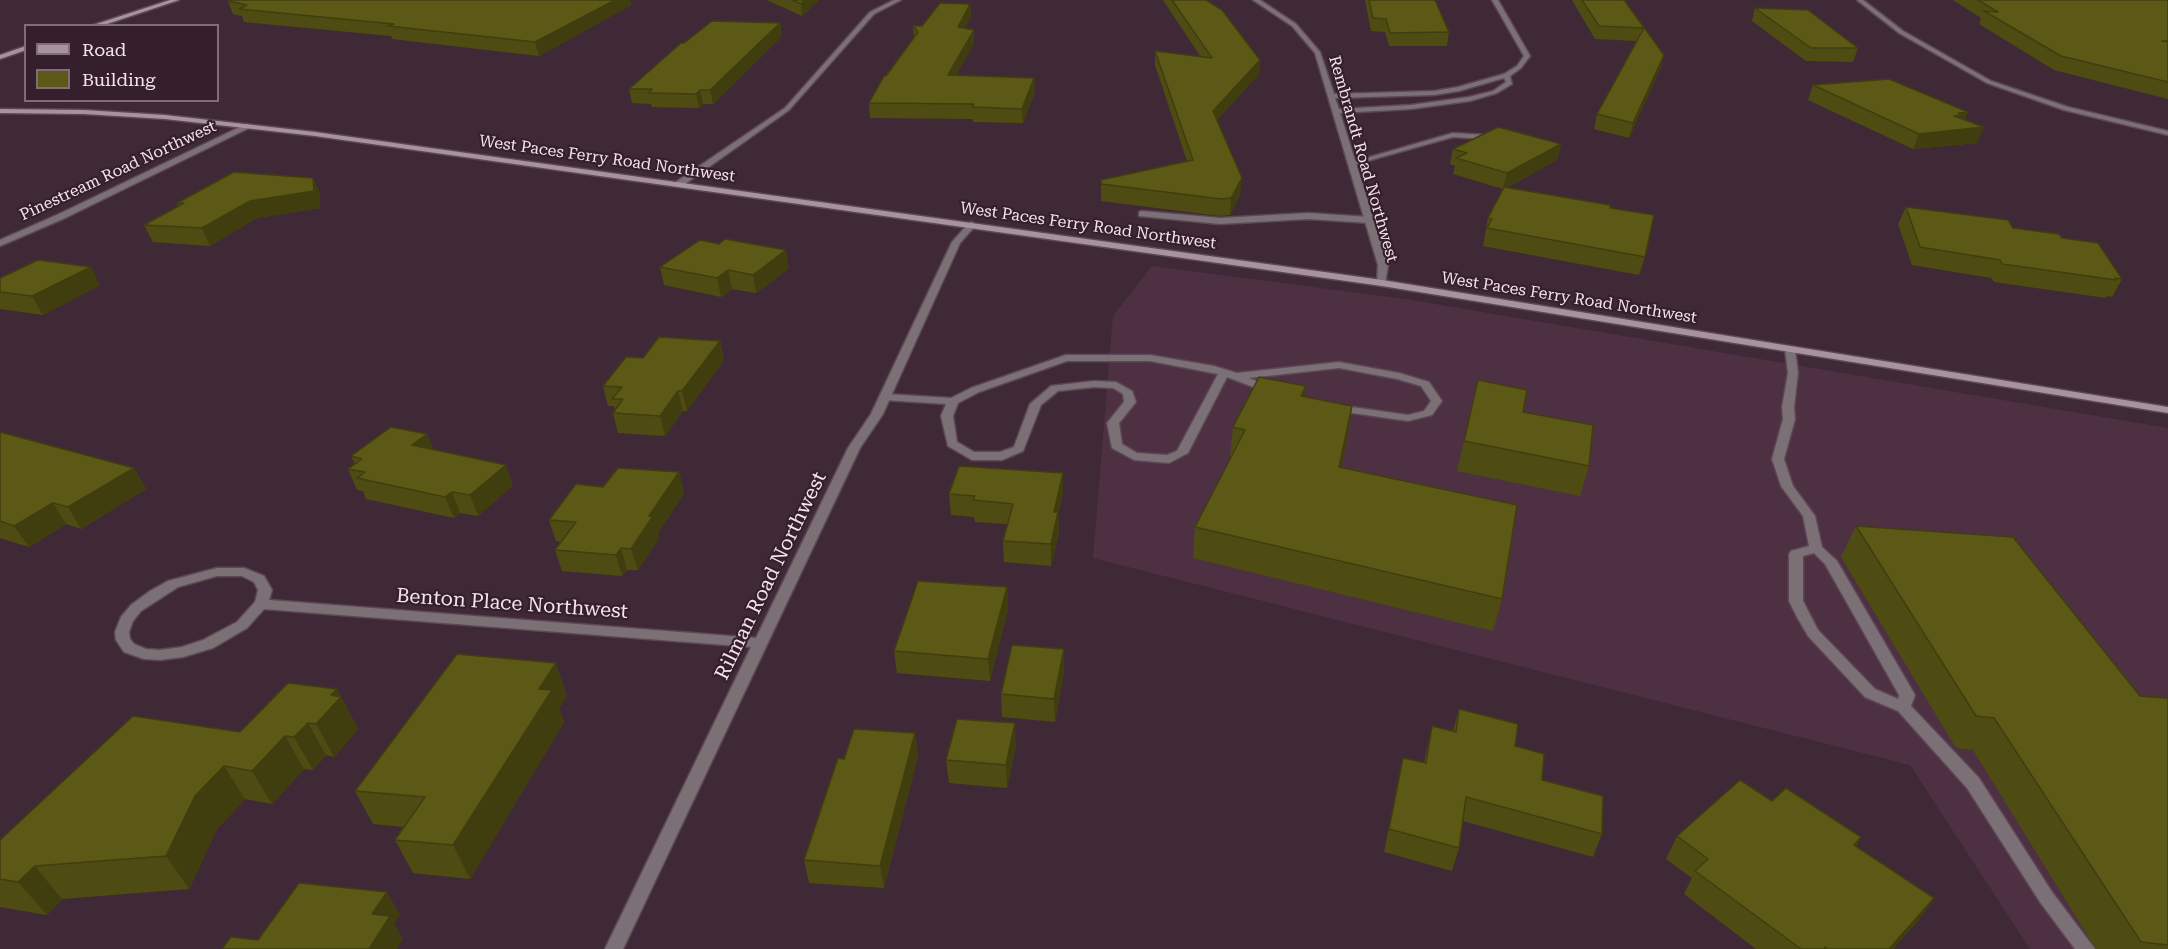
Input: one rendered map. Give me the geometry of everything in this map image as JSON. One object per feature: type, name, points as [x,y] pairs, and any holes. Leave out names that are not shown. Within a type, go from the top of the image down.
[{"type":"main road","points":[[99,24],[176,0]]},
{"type":"main road","points":[[0,57],[24,49]]},
{"type":"main road","name":"West Paces Ferry Road Northwest","points":[[0,111],[165,117],[249,126],[679,184],[1382,283],[2168,410]]},
{"type":"street","points":[[679,184],[765,126],[786,109],[872,13],[898,0]]},
{"type":"street","name":"Rembrandt Road Northwest","points":[[1256,0],[1280,14],[1308,38],[1318,53],[1383,265],[1382,283]]},
{"type":"street","points":[[1333,96],[1434,93],[1459,89],[1506,75],[1519,67],[1527,56],[1495,0]]},
{"type":"street","points":[[1860,0],[1901,32],[1989,82],[2066,109],[2168,133]]},
{"type":"street","points":[[1337,111],[1420,106],[1470,99],[1496,92],[1510,84],[1506,75]]},
{"type":"street","name":"Pinestream Road Northwest","points":[[0,243],[62,216],[249,126]]},
{"type":"street","points":[[1353,163],[1453,135],[1486,136]]},
{"type":"street","points":[[1142,214],[1221,221],[1308,216],[1370,220]]},
{"type":"street","name":"Rilman Road Northwest","points":[[614,949],[854,448],[877,414],[956,242],[972,225]]},
{"type":"street","points":[[1790,349],[1792,373],[1789,419],[1778,459],[1787,486],[1809,516],[1816,548],[1830,561],[1907,695],[1903,707]]},
{"type":"street","points":[[885,397],[953,401],[975,390],[1066,358],[1150,358],[1230,374],[1296,376],[1310,367],[1339,365],[1399,376],[1425,384],[1437,400],[1428,413],[1408,418],[1383,417],[1328,407]]},
{"type":"street","points":[[953,401],[947,416],[952,444],[972,456],[1002,456],[1019,449],[1036,404],[1055,388],[1094,384],[1116,385],[1128,393],[1130,402],[1113,423],[1116,446],[1134,456],[1169,459],[1182,453],[1230,374]]},
{"type":"street","points":[[1230,374],[1285,397]]},
{"type":"street","points":[[1816,548],[1796,554],[1796,601],[1813,633],[1870,693],[1903,707],[1973,783],[2046,897],[2086,949]]},
{"type":"street","points":[[244,572],[259,579],[265,590],[261,604],[248,620],[225,636],[183,652],[144,654],[129,648],[123,640],[122,632],[126,620],[136,608],[164,589],[199,575],[244,572]]},
{"type":"street","name":"Benton Place Northwest","points":[[261,604],[760,643]]},
{"type":"shaded area","points":[[1152,266],[1405,299],[2168,428],[2168,949],[2030,949],[1910,765],[1093,558],[1113,316]]},
{"type":"building","points":[[615,0],[535,42],[388,26],[394,24],[239,9],[247,5],[228,1]]},
{"type":"building","points":[[792,0],[804,0],[801,4]]},
{"type":"building","points":[[1172,0],[1206,0],[1222,10],[1260,60],[1213,111],[1242,178],[1231,198],[1221,199],[1101,184],[1101,180],[1193,160],[1155,51],[1212,58]]},
{"type":"building","points":[[1369,0],[1435,0],[1449,32],[1390,33],[1386,19],[1373,18]]},
{"type":"building","points":[[1582,0],[1624,0],[1664,55],[1633,123],[1597,114],[1644,28],[1599,26]]},
{"type":"building","points":[[1978,0],[2168,0],[2168,41],[2162,41],[2168,42],[2168,82],[2061,56],[1984,11],[1998,12]]},
{"type":"building","points":[[940,3],[970,4],[958,27],[974,30],[948,75],[1034,78],[1022,109],[972,107],[974,104],[869,103],[884,76],[918,32],[913,26],[922,26]]},
{"type":"building","points":[[1755,8],[1808,10],[1858,48],[1811,48]]},
{"type":"building","points":[[712,21],[780,23],[710,90],[700,90],[696,94],[649,93],[652,89],[629,89],[681,43]]},
{"type":"building","points":[[1889,79],[1968,112],[1954,116],[1984,127],[1919,134],[1813,85]]},
{"type":"building","points":[[1498,127],[1561,144],[1507,173],[1456,158],[1467,153],[1453,149]]},
{"type":"building","points":[[234,172],[313,178],[314,191],[250,201],[202,228],[144,225],[184,203],[177,203]]},
{"type":"building","points":[[1504,187],[1654,215],[1645,257],[1487,228],[1492,219],[1488,218]]},
{"type":"building","points":[[1906,207],[2008,220],[2013,228],[2059,234],[2062,238],[2098,243],[2122,279],[2002,264],[2000,260],[1920,247]]},
{"type":"building","points":[[725,239],[786,250],[753,275],[728,270],[717,278],[660,267],[700,240],[719,244]]},
{"type":"building","points":[[38,260],[91,267],[32,296],[0,292],[0,278]]},
{"type":"building","points":[[659,337],[720,341],[660,416],[613,413],[623,399],[612,399],[622,387],[603,386],[626,357],[643,358]]},
{"type":"building","points":[[1259,377],[1306,386],[1301,396],[1352,406],[1339,467],[1517,505],[1502,599],[1195,527],[1245,430],[1233,427]]},
{"type":"building","points":[[1478,380],[1527,390],[1523,412],[1593,425],[1589,466],[1464,441]]},
{"type":"building","points":[[391,427],[427,434],[412,445],[506,465],[470,495],[452,492],[445,497],[357,478],[365,472],[348,469],[362,459],[351,456]]},
{"type":"building","points":[[0,432],[134,468],[68,507],[53,503],[14,526],[0,521]]},
{"type":"building","points":[[959,466],[1063,473],[1054,512],[1058,512],[1051,544],[1003,541],[1013,504],[973,500],[975,496],[949,494]]},
{"type":"building","points":[[618,468],[679,472],[649,516],[653,516],[631,549],[621,548],[616,555],[555,550],[576,522],[549,520],[576,484],[603,487]]},
{"type":"building","points":[[1856,526],[2013,537],[2140,696],[2168,698],[2168,945],[2141,942],[1994,718],[1976,716]]},
{"type":"building","points":[[918,581],[1007,587],[988,659],[894,651]]},
{"type":"building","points":[[1012,645],[1064,649],[1054,699],[1001,694]]},
{"type":"building","points":[[457,654],[556,663],[539,689],[552,690],[453,845],[395,840],[425,797],[355,791]]},
{"type":"building","points":[[288,683],[337,689],[331,695],[341,697],[316,724],[308,723],[294,737],[285,736],[252,771],[224,766],[195,796],[166,856],[35,866],[18,882],[0,879],[0,840],[133,716],[240,732]]},
{"type":"building","points":[[1459,709],[1518,724],[1515,746],[1544,754],[1542,780],[1603,796],[1602,834],[1466,797],[1459,848],[1389,829],[1403,758],[1426,763],[1432,726],[1456,732]]},
{"type":"building","points":[[957,719],[1015,723],[1006,765],[946,760]]},
{"type":"building","points":[[854,729],[915,733],[880,866],[804,860],[838,758],[844,759]]},
{"type":"building","points":[[1740,780],[1772,801],[1786,788],[1861,837],[1854,845],[1934,898],[1889,949],[1828,949],[1825,947],[1824,949],[1801,949],[1695,871],[1708,859],[1677,836]]},
{"type":"building","points":[[299,883],[387,892],[372,914],[390,916],[369,949],[222,949],[231,937],[258,940]]}]
